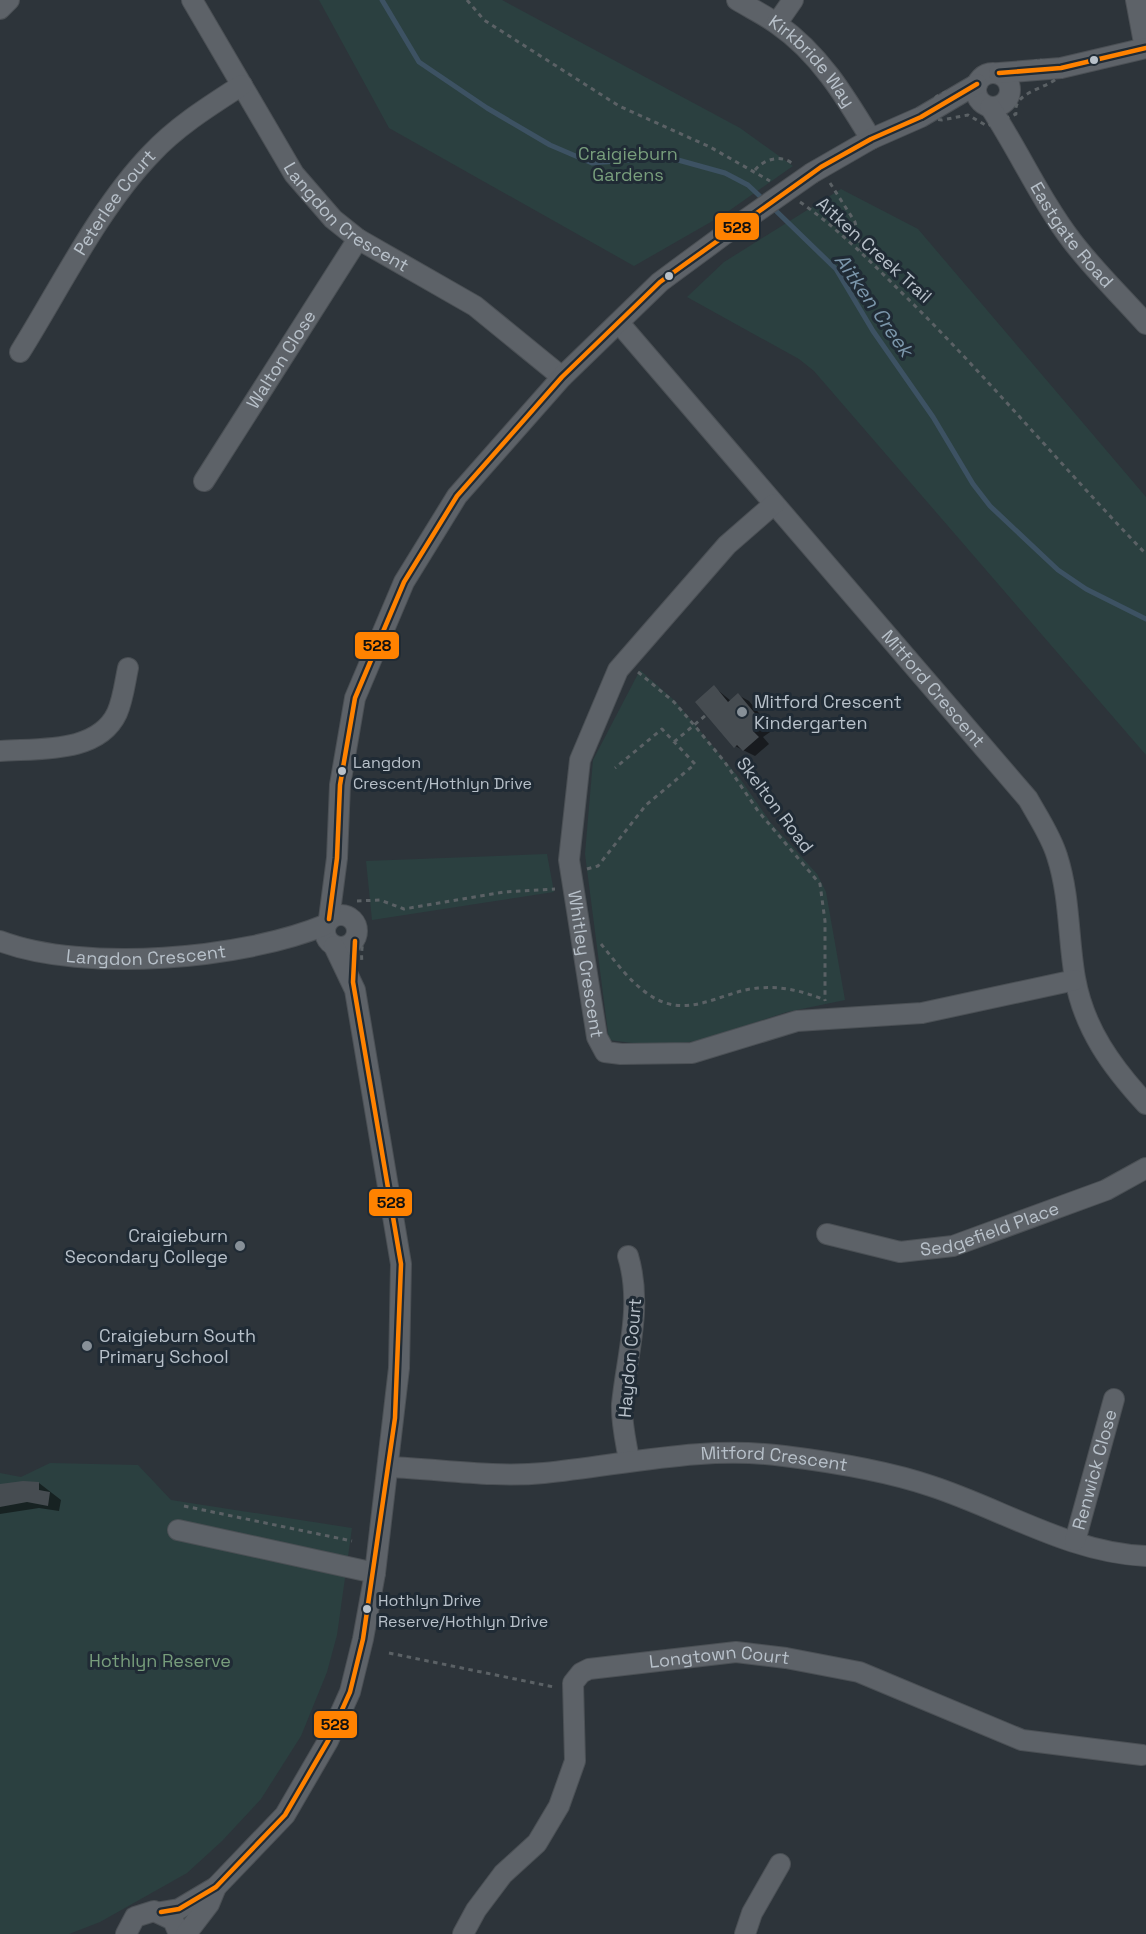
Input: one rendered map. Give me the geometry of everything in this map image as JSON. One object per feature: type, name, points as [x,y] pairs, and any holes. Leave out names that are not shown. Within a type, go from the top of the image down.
[{"type":"street","points":[[0,9],[9,0]]},
{"type":"street","name":"Langdon Crescent","points":[[192,0],[294,174],[333,219],[358,238],[476,306],[562,377]]},
{"type":"street","name":"Kirkbride Way","points":[[737,0],[777,23],[805,47],[828,73],[871,139]]},
{"type":"street","points":[[777,23],[793,0]]},
{"type":"street","points":[[353,982],[329,933],[337,858],[340,785],[355,698],[404,582],[457,496],[562,377],[618,322],[660,282],[725,234],[812,173],[871,139],[921,117],[977,84],[983,75],[1061,68],[1146,48],[1136,0]]},
{"type":"street","points":[[921,117],[998,107],[1061,68]]},
{"type":"street","points":[[998,107],[1010,86],[999,73]]},
{"type":"street","points":[[977,84],[978,99],[998,107]]},
{"type":"street","name":"Peterlee Court","points":[[20,352],[118,192],[152,153],[199,113],[242,85]]},
{"type":"street","name":"Eastgate Road","points":[[998,107],[1026,172],[1072,242],[1146,324]]},
{"type":"street","name":"Walton Close","points":[[204,481],[358,238]]},
{"type":"street","name":"Mitford Crescent","points":[[618,322],[1028,799],[1057,856],[1068,908],[1075,980],[1096,1039],[1113,1068],[1146,1104]]},
{"type":"street","name":"Whitley Crescent","points":[[774,504],[727,544],[625,661],[613,678],[582,751],[569,845],[597,1037],[605,1052],[621,1054],[692,1053],[797,1021],[922,1013],[1075,980]]},
{"type":"street","points":[[0,751],[72,744],[98,736],[105,731],[118,711],[128,668]]},
{"type":"street","points":[[126,1934],[130,1923],[140,1913],[179,1909],[216,1887],[285,1815],[328,1741],[350,1692],[363,1639],[390,1467],[399,1368],[401,1264],[353,982],[357,927],[337,858]]},
{"type":"street","points":[[329,933],[339,914],[353,910]]},
{"type":"street","points":[[329,933],[343,948],[355,941]]},
{"type":"street","name":"Langdon Crescent","points":[[0,941],[77,958],[138,958],[195,954],[329,933]]},
{"type":"street","name":"Sedgefield Place","points":[[827,1234],[900,1252],[953,1246],[1106,1191],[1146,1168]]},
{"type":"street","name":"Haydon Court","points":[[628,1256],[635,1280],[636,1301],[622,1407],[629,1460]]},
{"type":"street","name":"Renwick Close","points":[[1075,1541],[1114,1399]]},
{"type":"street","name":"Mitford Crescent","points":[[390,1467],[482,1474],[541,1473],[629,1460],[722,1452],[782,1455],[876,1472],[931,1485],[1028,1526],[1100,1549],[1146,1556]]},
{"type":"street","points":[[178,1530],[375,1573]]},
{"type":"street","name":"Longtown Court","points":[[463,1934],[476,1910],[503,1874],[537,1843],[559,1806],[575,1761],[573,1683],[581,1673],[589,1669],[736,1652],[786,1658],[860,1672],[1022,1740],[1142,1755]]},
{"type":"street","points":[[745,1934],[752,1913],[780,1864]]},
{"type":"street","points":[[186,1934],[209,1904],[216,1887]]},
{"type":"street","points":[[161,1912],[173,1920],[179,1934]]},
{"type":"path","points":[[467,0],[484,20],[619,106],[755,170],[772,182]]},
{"type":"path","points":[[942,120],[998,107],[1015,108],[1020,100],[1049,84]]},
{"type":"path","points":[[755,170],[768,159],[788,160],[793,164]]},
{"type":"path","points":[[830,182],[855,222],[863,254]]},
{"type":"path","name":"Aitken Creek Trail","points":[[798,200],[863,254],[959,349],[1073,479],[1146,554]]},
{"type":"path","name":"Skelton Road","points":[[597,938],[640,988],[648,995],[670,1004],[704,1003],[756,988],[794,988],[825,1000],[825,921],[820,884],[758,811],[724,761],[674,702],[625,661]]},
{"type":"path","points":[[674,742],[706,715]]},
{"type":"path","points":[[579,871],[598,866],[646,805],[695,764],[662,729],[615,768]]},
{"type":"path","points":[[353,910],[381,900],[404,909],[504,892],[555,889]]},
{"type":"path","points":[[184,1506],[352,1541]]},
{"type":"path","points":[[389,1653],[554,1687]]},
{"type":"green space","name":"Craigieburn Gardens","points":[[319,0],[502,0],[740,128],[793,166],[723,215],[634,266],[389,128]]},
{"type":"green space","points":[[841,189],[918,229],[1146,497],[1146,755],[814,371],[799,359],[687,297],[724,262]]},
{"type":"green space","points":[[640,670],[675,701],[741,780],[771,823],[817,874],[826,892],[845,1000],[787,1012],[698,1041],[657,1046],[609,1040],[585,854],[593,760]]},
{"type":"green space","points":[[547,854],[554,892],[372,920],[366,861]]},
{"type":"green space","name":"Hothlyn Reserve","points":[[50,1463],[138,1465],[171,1500],[352,1528],[337,1635],[327,1672],[301,1736],[261,1799],[222,1841],[187,1873],[100,1922],[69,1934],[0,1934],[0,1473],[21,1477]]},
{"type":"building","points":[[714,685],[728,702],[738,693],[763,723],[753,731],[759,737],[743,751],[737,745],[734,748],[695,702]]},
{"type":"building","points":[[23,1481],[39,1482],[39,1490],[50,1492],[48,1506],[27,1502],[0,1507],[0,1484]]},
{"type":"waterway","name":"Aitken Creek","points":[[382,0],[419,62],[487,108],[550,145],[592,163],[654,158],[678,160],[725,173],[748,185],[765,201]]},
{"type":"waterway","name":"Aitken Creek","points":[[772,207],[836,269],[873,331],[933,417],[973,484],[990,506],[1058,570],[1086,589],[1146,619]]},
{"type":"transit line","name":"528","points":[[999,73],[1061,68],[1146,48]]},
{"type":"transit line","name":"528","points":[[329,919],[337,858],[340,785],[355,698],[404,582],[457,496],[562,377],[660,282],[821,167],[871,139],[921,117],[977,84]]},
{"type":"transit line","name":"528","points":[[161,1912],[179,1909],[216,1887],[285,1815],[328,1741],[350,1692],[363,1639],[395,1418],[401,1264],[353,982],[355,941]]},
{"type":"place","name":"Mitford Crescent Kindergarten","points":[[742,712]]},
{"type":"place","name":"Langdon Crescent/Hothlyn Drive","points":[[342,771]]},
{"type":"place","name":"Craigieburn Secondary College","points":[[240,1246]]},
{"type":"place","name":"Craigieburn South Primary School","points":[[87,1346]]},
{"type":"place","name":"Hothlyn Drive Reserve/Hothlyn Drive","points":[[367,1609]]}]
